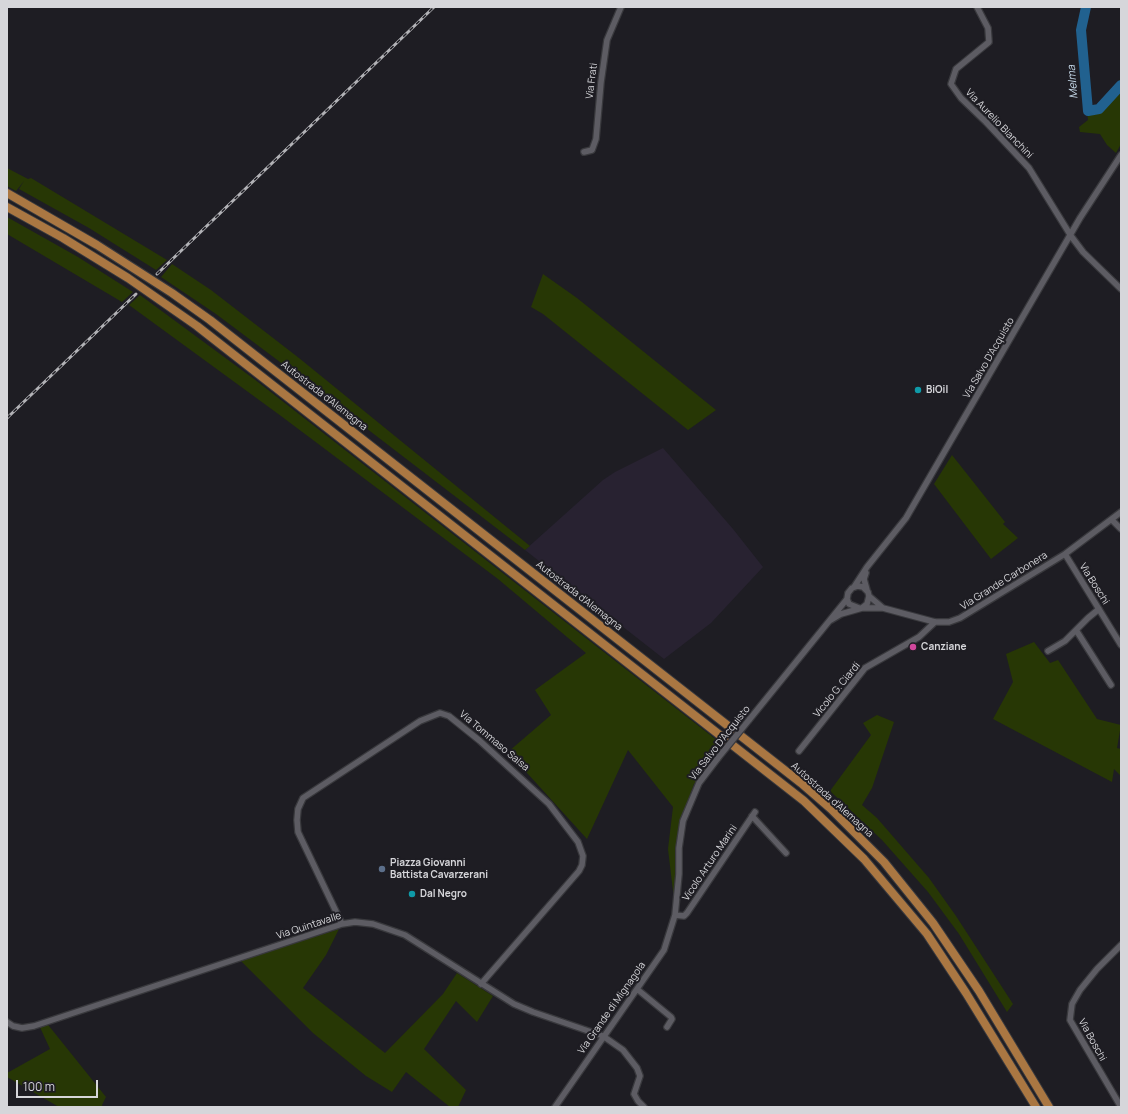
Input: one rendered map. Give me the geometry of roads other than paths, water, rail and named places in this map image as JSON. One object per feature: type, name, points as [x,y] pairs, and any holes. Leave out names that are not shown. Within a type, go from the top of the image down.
[{"type":"highway","name":"Autostrada d'Alemagna","points":[[7,193],[97,245],[172,293],[210,320],[825,804],[884,862],[933,923],[979,991],[1049,1107]]},
{"type":"highway","name":"Autostrada d'Alemagna","points":[[7,207],[128,278],[197,326],[804,801],[864,859],[927,934],[966,993],[1036,1107]]},
{"type":"street","name":"Via Frati","points":[[584,152],[592,150],[596,139],[600,82],[607,40],[621,7]]},
{"type":"street","name":"Via Aurelio Bianchini","points":[[977,7],[988,28],[989,42],[956,69],[951,84],[960,98],[986,122],[1028,168],[1071,236],[1084,252],[1121,289]]},
{"type":"street","name":"Via Salvo D'Acquisto","points":[[675,915],[679,874],[679,848],[683,821],[699,783],[824,625],[847,599],[848,593],[906,518],[1071,236],[1121,155]]},
{"type":"street","name":"Via Grande Carbonera","points":[[860,608],[883,608],[935,622],[948,622],[960,618],[1065,554],[1121,512]]},
{"type":"street","points":[[1112,520],[1121,530]]},
{"type":"street","name":"Via Boschi","points":[[1065,554],[1121,645]]},
{"type":"street","points":[[847,599],[849,604],[860,608],[867,604],[868,593],[864,579],[867,567]]},
{"type":"street","points":[[854,587],[863,587],[868,593]]},
{"type":"street","name":"Via Grande Carbonera","points":[[868,593],[883,608]]},
{"type":"street","name":"Via Salvo D'Acquisto","points":[[824,625],[840,614],[860,608]]},
{"type":"street","points":[[1048,651],[1065,641],[1088,618],[1099,610]]},
{"type":"street","name":"Vicolo G. Ciardi","points":[[799,751],[865,668],[919,638],[935,622]]},
{"type":"street","points":[[1076,630],[1111,685]]},
{"type":"street","name":"Via Tommaso Salsa","points":[[342,924],[298,832],[298,808],[303,798],[420,720],[440,713],[449,716],[480,741],[549,804],[578,842],[583,856],[582,865],[579,871],[482,984]]},
{"type":"street","name":"Vicolo Arturo Marini","points":[[675,915],[684,916],[687,913],[754,814],[786,853]]},
{"type":"street","name":"Via Grande di Mignagola","points":[[555,1107],[664,950],[675,915]]},
{"type":"street","name":"Via Quintavalle","points":[[7,1022],[13,1026],[22,1028],[34,1026],[342,924],[355,922],[373,924],[400,933],[514,1004],[603,1036],[623,1050],[637,1068],[640,1076],[634,1094],[644,1107]]},
{"type":"street","name":"Via Boschi","points":[[1120,1107],[1070,1020],[1072,1004],[1080,990],[1097,969],[1121,945]]},
{"type":"street","points":[[637,989],[671,1017],[672,1019],[667,1027]]},
{"type":"waterway","name":"Melma","points":[[1086,7],[1081,30],[1088,111],[1099,109],[1121,85]]},
{"type":"railway","points":[[157,274],[434,7]]},
{"type":"railway","points":[[7,418],[136,294]]},
{"type":"place","name":"BiOil","points":[[918,390]]},
{"type":"place","name":"Canziane","points":[[913,647]]},
{"type":"place","name":"Piazza Giovanni Battista Cavarzerani","points":[[382,869]]},
{"type":"place","name":"Dal Negro","points":[[412,894]]}]
